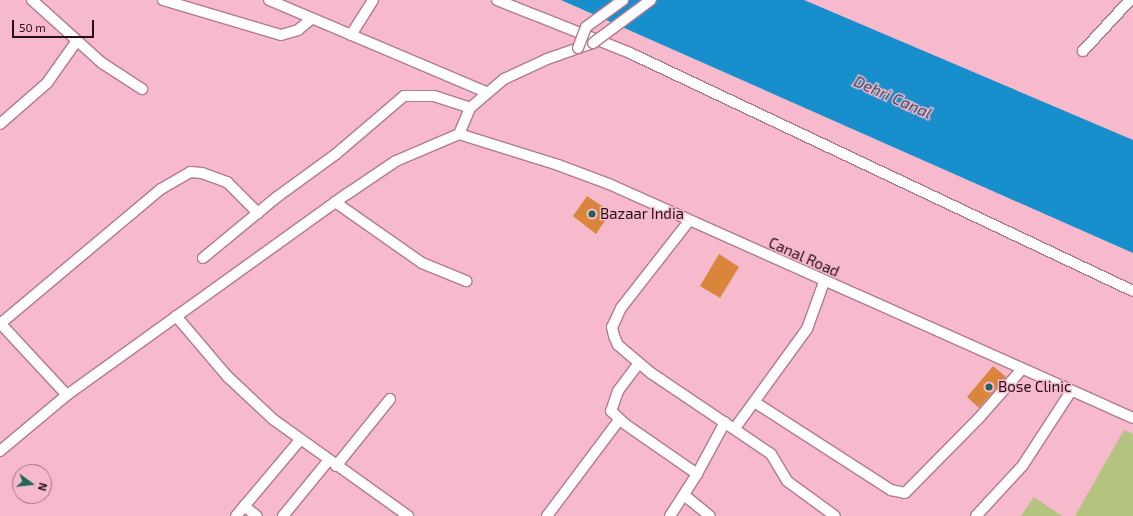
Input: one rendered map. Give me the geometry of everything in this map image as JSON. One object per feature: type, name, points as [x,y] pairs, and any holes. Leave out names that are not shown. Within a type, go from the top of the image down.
[{"type":"street","points":[[32,0],[76,42],[102,63],[142,89]]},
{"type":"street","points":[[163,0],[282,35],[298,30],[312,19]]},
{"type":"street","points":[[269,0],[486,92]]},
{"type":"street","points":[[351,35],[373,0]]},
{"type":"street","points":[[497,0],[630,53],[1133,291]]},
{"type":"street","points":[[578,48],[586,27],[623,0]]},
{"type":"street","points":[[0,451],[67,395],[335,202],[396,161],[459,134],[470,108],[486,92],[524,69],[593,43],[651,0]]},
{"type":"street","points":[[1083,51],[1130,0]]},
{"type":"street","points":[[0,124],[47,83],[76,42]]},
{"type":"street","points":[[203,258],[258,213],[336,154],[404,96],[434,96],[470,108]]},
{"type":"street","name":"Canal Road","points":[[459,134],[588,176],[1133,418]]},
{"type":"street","points":[[67,395],[2,328],[161,189],[190,172],[202,173],[227,182],[258,213]]},
{"type":"street","points":[[335,202],[411,256],[440,272],[466,281]]},
{"type":"street","points":[[689,221],[614,318],[612,327],[616,341],[639,363],[691,402],[735,428],[771,454],[787,481],[835,516]]},
{"type":"street","points":[[735,428],[756,402],[807,329],[824,282]]},
{"type":"street","points":[[176,316],[228,378],[300,440],[408,516]]},
{"type":"street","points":[[639,363],[612,401],[611,411],[619,420],[697,474]]},
{"type":"street","points":[[756,402],[891,490],[905,493],[979,418],[1022,369]]},
{"type":"street","points":[[976,516],[1023,465],[1071,391]]},
{"type":"street","points":[[283,516],[390,399]]},
{"type":"street","points":[[547,516],[619,420]]},
{"type":"street","points":[[670,516],[697,474],[725,422]]},
{"type":"street","points":[[236,516],[300,440]]},
{"type":"street","points":[[684,495],[710,516]]},
{"type":"street","points":[[244,506],[257,516]]},
{"type":"green space","points":[[1124,430],[1133,434],[1133,516],[1075,516]]},
{"type":"green space","points":[[1034,497],[1059,514],[1063,516],[1021,516]]},
{"type":"water","name":"Dehri Canal","points":[[561,0],[804,0],[1133,140],[1133,253]]},
{"type":"building","name":"Bazaar India","points":[[587,196],[611,212],[596,234],[573,216]]},
{"type":"building","points":[[719,254],[739,267],[720,298],[700,286]]},
{"type":"building","points":[[993,366],[1006,377],[979,408],[967,397]]},
{"type":"place","name":"Bazaar India","points":[[592,214]]},
{"type":"place","name":"Bose Clinic","points":[[989,387]]}]
